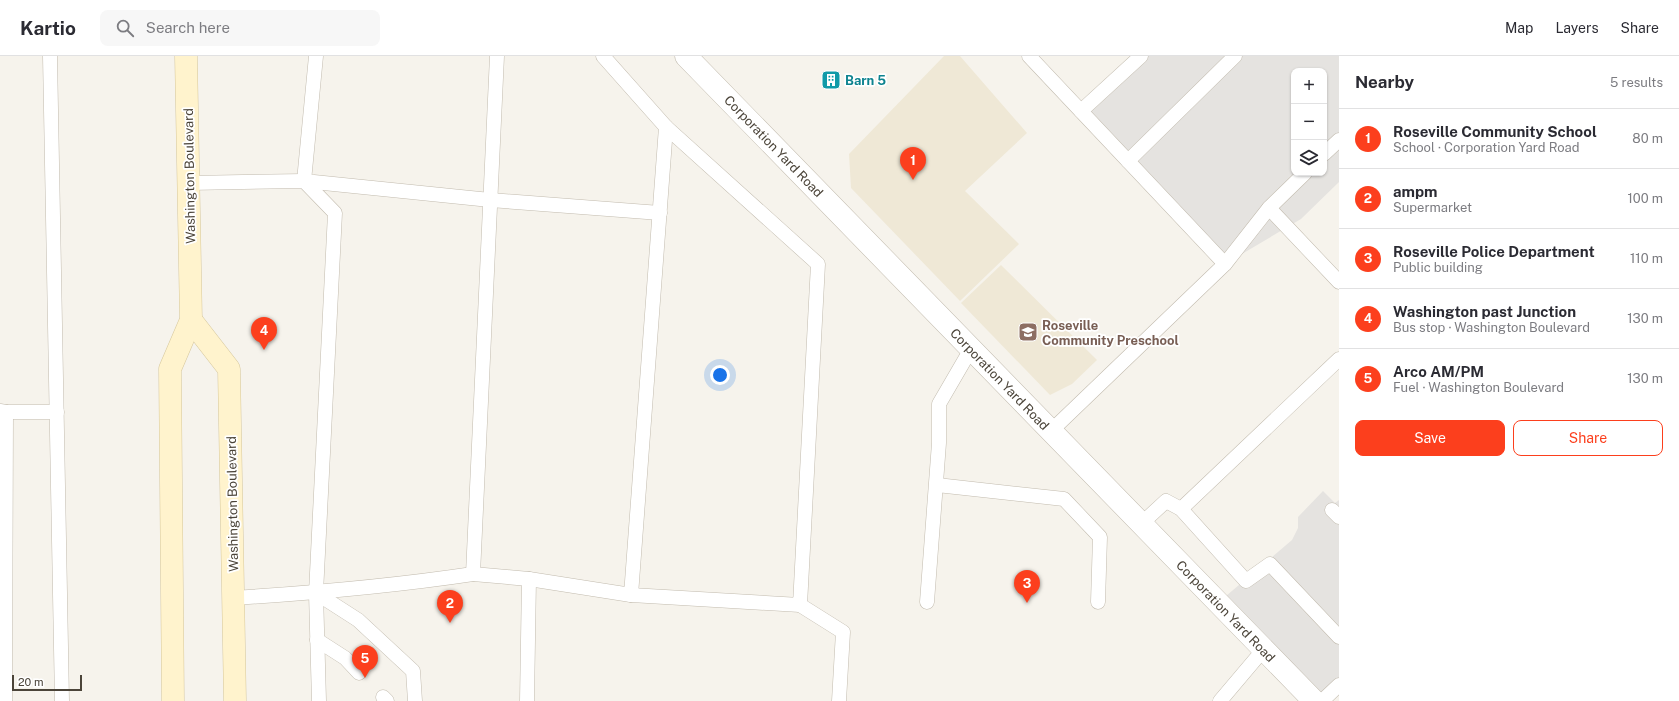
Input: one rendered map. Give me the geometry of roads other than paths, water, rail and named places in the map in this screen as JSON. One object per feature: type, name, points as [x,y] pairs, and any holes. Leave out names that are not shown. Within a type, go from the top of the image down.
[{"type":"main road","name":"Washington Boulevard","points":[[173,701],[170,369],[191,320],[186,56]]},
{"type":"main road","name":"Washington Boulevard","points":[[191,320],[230,369],[235,701]]},
{"type":"street","name":"Corporation Yard Road","points":[[686,56],[1314,701]]},
{"type":"lane","points":[[50,56],[62,701]]},
{"type":"lane","points":[[316,56],[304,181],[335,213],[316,593],[319,701]]},
{"type":"lane","points":[[473,574],[497,56]]},
{"type":"lane","points":[[603,56],[666,127],[818,264],[800,605]]},
{"type":"lane","points":[[1029,56],[1225,264]]},
{"type":"lane","points":[[1081,111],[1141,56]]},
{"type":"lane","points":[[1128,161],[1235,56]]},
{"type":"lane","points":[[631,595],[666,127]]},
{"type":"lane","points":[[1327,151],[1339,140]]},
{"type":"lane","points":[[1051,431],[1225,264],[1270,208],[1302,176]]},
{"type":"lane","points":[[189,183],[304,181],[490,200],[660,213]]},
{"type":"lane","points":[[1270,208],[1339,282]]},
{"type":"lane","points":[[927,602],[939,443],[938,404],[971,349]]},
{"type":"lane","points":[[1180,509],[1339,359]]},
{"type":"lane","points":[[5,701],[3,411],[57,412]]},
{"type":"lane","points":[[936,485],[1064,499],[1100,537],[1098,602]]},
{"type":"lane","points":[[1141,524],[1166,501],[1180,509],[1246,581],[1270,564],[1339,636]]},
{"type":"lane","points":[[233,598],[316,593],[430,581],[473,574],[529,579],[631,595],[800,605],[843,632],[839,701]]},
{"type":"lane","points":[[527,701],[529,579]]},
{"type":"lane","points":[[316,593],[358,620],[413,671],[415,701]]},
{"type":"lane","points":[[317,640],[345,658],[359,673]]},
{"type":"lane","points":[[1220,701],[1264,649]]},
{"type":"lane","points":[[1322,701],[1339,685]]},
{"type":"place","name":"Barn 5","points":[[831,80]]},
{"type":"place","name":"Roseville Community School","points":[[913,180]]},
{"type":"place","name":"Roseville Community Preschool","points":[[1028,332]]},
{"type":"place","name":"Washington past Junction","points":[[264,350]]},
{"type":"place","name":"Roseville Police Department","points":[[1027,603]]},
{"type":"place","name":"ampm","points":[[450,623]]},
{"type":"place","name":"Arco AM/PM","points":[[365,678]]}]
